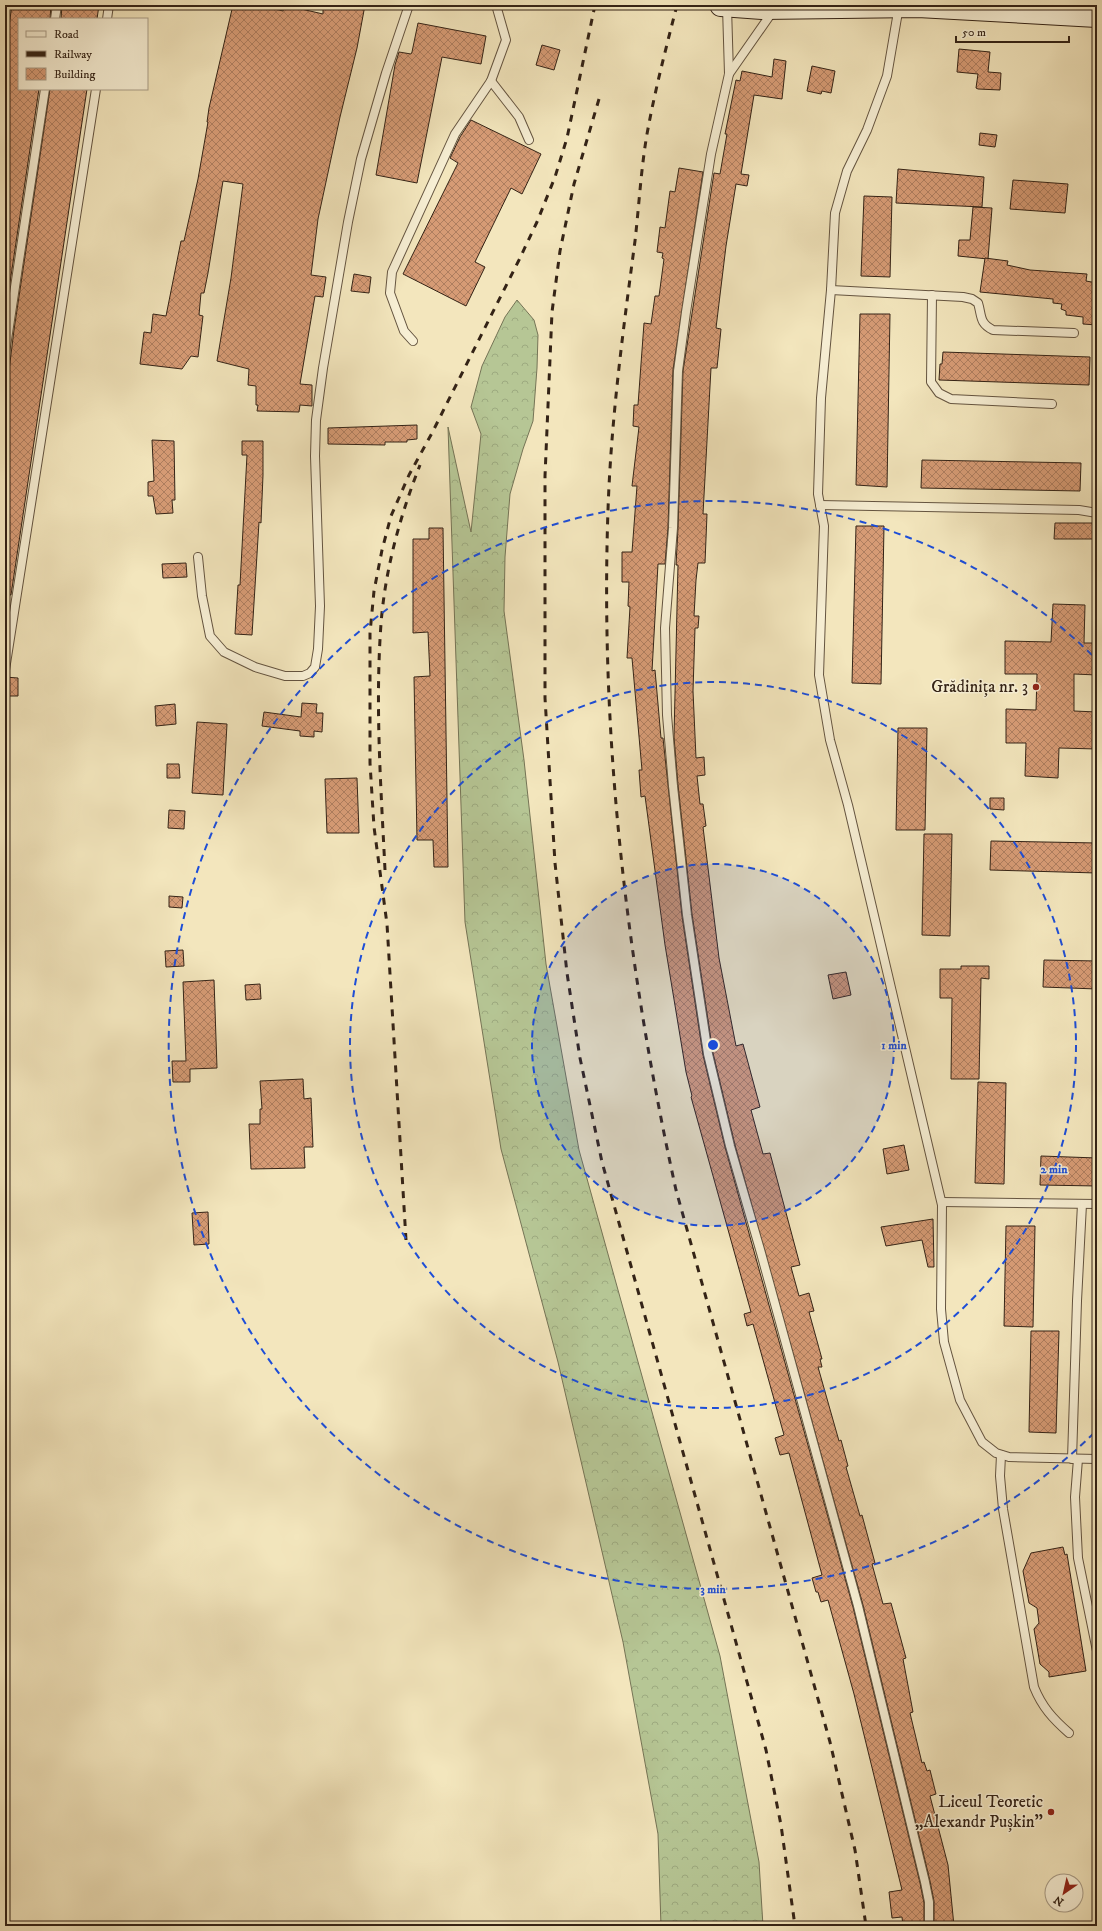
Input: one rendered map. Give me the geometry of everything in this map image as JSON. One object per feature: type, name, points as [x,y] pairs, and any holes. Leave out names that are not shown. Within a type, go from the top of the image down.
[{"type":"main road","points":[[724,6],[899,6],[983,8],[1097,16]]},
{"type":"lane","points":[[55,18],[57,5]]},
{"type":"lane","points":[[107,18],[109,5]]},
{"type":"lane","points":[[198,558],[202,596],[210,636],[224,652],[255,667],[285,676],[303,676],[310,673],[315,667],[318,649],[320,606],[315,456],[316,420],[348,222],[361,159],[386,73],[409,5]]},
{"type":"lane","points":[[413,342],[404,330],[390,293],[392,272],[455,134],[491,81],[506,40],[496,5]]},
{"type":"lane","points":[[724,6],[729,74],[711,154],[678,371],[673,528],[665,628],[667,715],[687,915],[708,1054],[730,1146],[858,1606],[925,1882],[929,1902],[929,1926]]},
{"type":"lane","points":[[899,6],[887,76],[867,130],[847,171],[840,191],[835,213],[831,290],[821,398],[818,494],[824,526],[819,675],[830,740],[848,805],[942,1202],[941,1309],[944,1342],[960,1400],[982,1442],[996,1453],[1009,1457],[1097,1459]]},
{"type":"lane","points":[[729,74],[775,7]]},
{"type":"lane","points":[[491,81],[519,117],[529,140]]},
{"type":"lane","points":[[5,353],[44,90]]},
{"type":"lane","points":[[5,670],[96,90]]},
{"type":"lane","points":[[831,290],[932,295],[972,299],[978,303],[980,317],[985,326],[993,330],[1074,333]]},
{"type":"lane","points":[[932,295],[931,382],[939,393],[950,399],[1052,404]]},
{"type":"lane","points":[[820,505],[1079,510],[1097,513]]},
{"type":"lane","points":[[942,1202],[1097,1204]]},
{"type":"lane","points":[[1082,1204],[1077,1301],[1075,1497],[1078,1558],[1097,1651]]},
{"type":"lane","points":[[1001,1455],[1000,1476],[1003,1509],[1034,1687],[1041,1703],[1050,1716],[1069,1733]]},
{"type":"green space","points":[[517,300],[534,320],[538,335],[537,368],[533,421],[510,494],[505,557],[504,611],[524,760],[546,964],[579,1150],[720,1656],[759,1862],[763,1926],[661,1926],[658,1834],[623,1642],[558,1362],[501,1149],[465,922],[448,427],[471,532],[481,434],[471,407],[482,366],[505,317]]},
{"type":"building","points":[[12,5],[51,5],[50,18],[18,18],[18,90],[39,90],[5,316],[5,53]]},
{"type":"building","points":[[62,5],[99,5],[97,18],[61,18]]},
{"type":"building","points":[[233,5],[259,5],[283,11],[284,5],[323,14],[323,5],[365,5],[357,48],[340,117],[318,219],[311,275],[326,277],[323,297],[315,296],[300,384],[312,385],[312,406],[300,405],[299,412],[257,411],[258,405],[256,405],[256,386],[248,385],[249,369],[217,361],[231,278],[243,184],[223,181],[208,273],[204,293],[201,293],[199,315],[203,316],[198,357],[191,356],[182,369],[140,364],[144,332],[151,333],[153,314],[166,316],[181,241],[184,241],[198,179],[209,108]]},
{"type":"building","points":[[418,23],[486,36],[481,64],[442,57],[417,183],[376,175],[395,65],[399,52],[411,54]]},
{"type":"building","points":[[542,45],[560,50],[554,70],[536,65]]},
{"type":"building","points":[[959,49],[990,52],[988,72],[1001,73],[1000,90],[978,89],[976,88],[978,74],[957,72]]},
{"type":"building","points":[[774,59],[786,61],[782,99],[754,95],[741,174],[749,175],[747,186],[736,184],[726,246],[716,328],[721,329],[717,368],[711,368],[703,514],[707,514],[705,563],[698,563],[694,616],[699,616],[698,628],[695,628],[693,691],[696,758],[704,757],[705,775],[697,776],[700,804],[703,804],[706,826],[703,827],[719,958],[736,1046],[743,1044],[760,1107],[751,1110],[763,1154],[770,1153],[800,1265],[791,1267],[799,1296],[809,1293],[814,1311],[809,1312],[822,1359],[820,1359],[822,1367],[818,1367],[839,1441],[841,1440],[848,1466],[846,1467],[860,1516],[862,1515],[875,1563],[872,1564],[883,1604],[891,1603],[906,1658],[903,1659],[913,1712],[910,1713],[922,1763],[924,1762],[927,1771],[930,1770],[936,1794],[930,1796],[948,1865],[954,1926],[934,1926],[934,1901],[930,1881],[863,1605],[735,1145],[713,1053],[692,914],[678,785],[674,737],[678,565],[676,565],[683,371],[714,173],[720,174],[727,134],[725,134],[736,80],[740,81],[742,71],[772,77]]},
{"type":"building","points":[[812,66],[835,71],[831,93],[822,91],[821,94],[807,91]]},
{"type":"building","points":[[50,90],[87,90],[11,595],[5,594],[5,403],[14,330]]},
{"type":"building","points":[[471,120],[541,154],[522,194],[511,188],[475,262],[485,267],[466,306],[403,274],[458,163],[450,158],[460,137]]},
{"type":"building","points":[[980,133],[997,135],[995,147],[979,145]]},
{"type":"building","points":[[679,168],[703,172],[673,370],[668,528],[665,564],[658,564],[652,671],[655,670],[661,738],[663,738],[682,916],[703,1055],[725,1147],[853,1607],[920,1883],[924,1903],[924,1926],[903,1926],[902,1917],[892,1918],[889,1892],[902,1890],[854,1694],[828,1600],[821,1602],[812,1578],[822,1575],[789,1453],[780,1455],[775,1438],[784,1435],[753,1324],[747,1326],[744,1314],[751,1312],[691,1097],[665,945],[645,796],[641,797],[639,770],[642,770],[632,658],[627,658],[630,607],[628,606],[629,582],[622,582],[622,552],[632,552],[637,486],[632,486],[639,427],[633,426],[634,405],[638,405],[644,323],[651,324],[655,296],[659,296],[664,259],[662,258],[663,253],[657,252],[660,227],[665,228],[670,191],[675,192]]},
{"type":"building","points":[[898,169],[984,177],[982,207],[896,203]]},
{"type":"building","points":[[1013,180],[1068,184],[1065,213],[1010,209]]},
{"type":"building","points":[[864,196],[892,197],[890,277],[861,276]]},
{"type":"building","points":[[973,207],[992,208],[988,259],[958,256],[959,240],[970,240]]},
{"type":"building","points":[[985,258],[1008,261],[1007,265],[1030,270],[1087,274],[1086,281],[1097,283],[1097,325],[1083,324],[1083,317],[1066,315],[1066,311],[1061,309],[1062,304],[1053,303],[1053,299],[980,292]]},
{"type":"building","points":[[354,274],[371,277],[369,293],[351,291]]},
{"type":"building","points":[[860,314],[890,314],[887,487],[856,485]]},
{"type":"building","points":[[943,352],[1090,357],[1089,385],[939,380],[940,364],[942,364]]},
{"type":"building","points":[[417,425],[417,439],[407,440],[407,442],[385,442],[385,445],[328,444],[328,428]]},
{"type":"building","points":[[152,440],[174,441],[175,500],[172,500],[173,513],[156,514],[153,496],[148,496],[148,482],[154,481]]},
{"type":"building","points":[[242,441],[263,441],[261,523],[259,522],[252,635],[235,634],[238,585],[240,585],[247,455],[242,455]]},
{"type":"building","points":[[922,460],[1081,463],[1080,491],[921,488]]},
{"type":"building","points":[[1055,523],[1097,523],[1097,539],[1054,539]]},
{"type":"building","points":[[856,526],[884,526],[881,684],[852,683]]},
{"type":"building","points":[[429,528],[443,528],[448,867],[434,867],[433,840],[417,840],[414,677],[430,676],[428,632],[413,633],[413,539],[429,539]]},
{"type":"building","points":[[186,563],[187,577],[163,578],[162,564]]},
{"type":"building","points":[[1053,604],[1085,605],[1084,643],[1097,643],[1097,675],[1074,674],[1074,711],[1097,712],[1097,749],[1059,748],[1058,778],[1025,776],[1026,743],[1006,743],[1006,709],[1036,710],[1037,674],[1005,674],[1005,641],[1051,642]]},
{"type":"building","points":[[5,677],[18,678],[18,696],[5,696]]},
{"type":"building","points":[[302,703],[317,704],[316,713],[323,713],[322,732],[314,731],[314,737],[300,736],[300,731],[262,726],[264,712],[301,717]]},
{"type":"building","points":[[175,704],[176,724],[156,726],[155,706]]},
{"type":"building","points":[[197,722],[227,724],[223,795],[192,793]]},
{"type":"building","points":[[898,728],[927,728],[925,830],[896,830]]},
{"type":"building","points":[[167,764],[179,764],[180,778],[167,778]]},
{"type":"building","points":[[357,778],[359,833],[327,833],[325,779]]},
{"type":"building","points":[[990,798],[1004,798],[1004,810],[990,809]]},
{"type":"building","points":[[169,810],[185,811],[184,829],[168,828]]},
{"type":"building","points":[[924,834],[952,834],[950,936],[922,935]]},
{"type":"building","points":[[991,841],[1097,843],[1097,873],[990,870]]},
{"type":"building","points":[[169,896],[183,897],[182,908],[169,907]]},
{"type":"building","points":[[183,950],[184,966],[166,967],[165,951]]},
{"type":"building","points":[[1044,960],[1097,961],[1097,989],[1043,987]]},
{"type":"building","points":[[961,966],[989,966],[989,979],[981,978],[979,1079],[951,1079],[952,998],[940,998],[940,969],[961,969]]},
{"type":"building","points":[[846,972],[851,995],[833,999],[828,975]]},
{"type":"building","points":[[214,980],[217,1068],[190,1069],[190,1082],[173,1082],[172,1061],[186,1061],[183,982]]},
{"type":"building","points":[[260,984],[261,999],[246,1000],[245,985]]},
{"type":"building","points":[[303,1079],[304,1099],[311,1098],[313,1147],[304,1147],[305,1168],[251,1169],[249,1124],[260,1124],[260,1109],[262,1109],[260,1081]]},
{"type":"building","points":[[978,1082],[1006,1083],[1004,1184],[975,1183]]},
{"type":"building","points":[[904,1145],[909,1170],[887,1174],[883,1149]]},
{"type":"building","points":[[1041,1156],[1097,1158],[1097,1186],[1040,1185]]},
{"type":"building","points":[[208,1212],[209,1244],[194,1245],[192,1213]]},
{"type":"building","points":[[933,1219],[934,1267],[928,1267],[922,1240],[886,1246],[881,1227]]},
{"type":"building","points":[[1006,1226],[1035,1226],[1033,1327],[1004,1326]]},
{"type":"building","points":[[1031,1331],[1059,1331],[1056,1433],[1029,1432]]},
{"type":"building","points":[[1063,1547],[1065,1555],[1067,1554],[1086,1671],[1049,1677],[1049,1672],[1040,1664],[1034,1629],[1039,1623],[1037,1608],[1029,1603],[1023,1571],[1031,1553]]},
{"type":"railway","points":[[406,1240],[387,924],[374,827],[370,763],[370,633],[374,591],[382,550],[391,516],[409,475],[432,433],[519,260],[537,222],[555,177],[567,138],[595,5]]},
{"type":"railway","points":[[677,5],[657,85],[645,147],[618,376],[612,443],[608,510],[608,682],[613,767],[621,852],[631,937],[644,1022],[676,1190],[830,1742],[855,1850],[866,1926]]},
{"type":"railway","points":[[599,99],[574,184],[560,251],[552,312],[545,476],[545,698],[555,863],[567,973],[580,1058],[602,1162],[766,1750],[781,1825],[795,1926]]},
{"type":"railway","points":[[385,870],[380,778],[379,655],[381,624],[386,584],[394,543],[420,465]]},
{"type":"place","name":"Grădinița nr. 3","points":[[1036,687]]},
{"type":"place","name":"Liceul Teoretic „Alexandr Pușkin”","points":[[1051,1812]]}]
